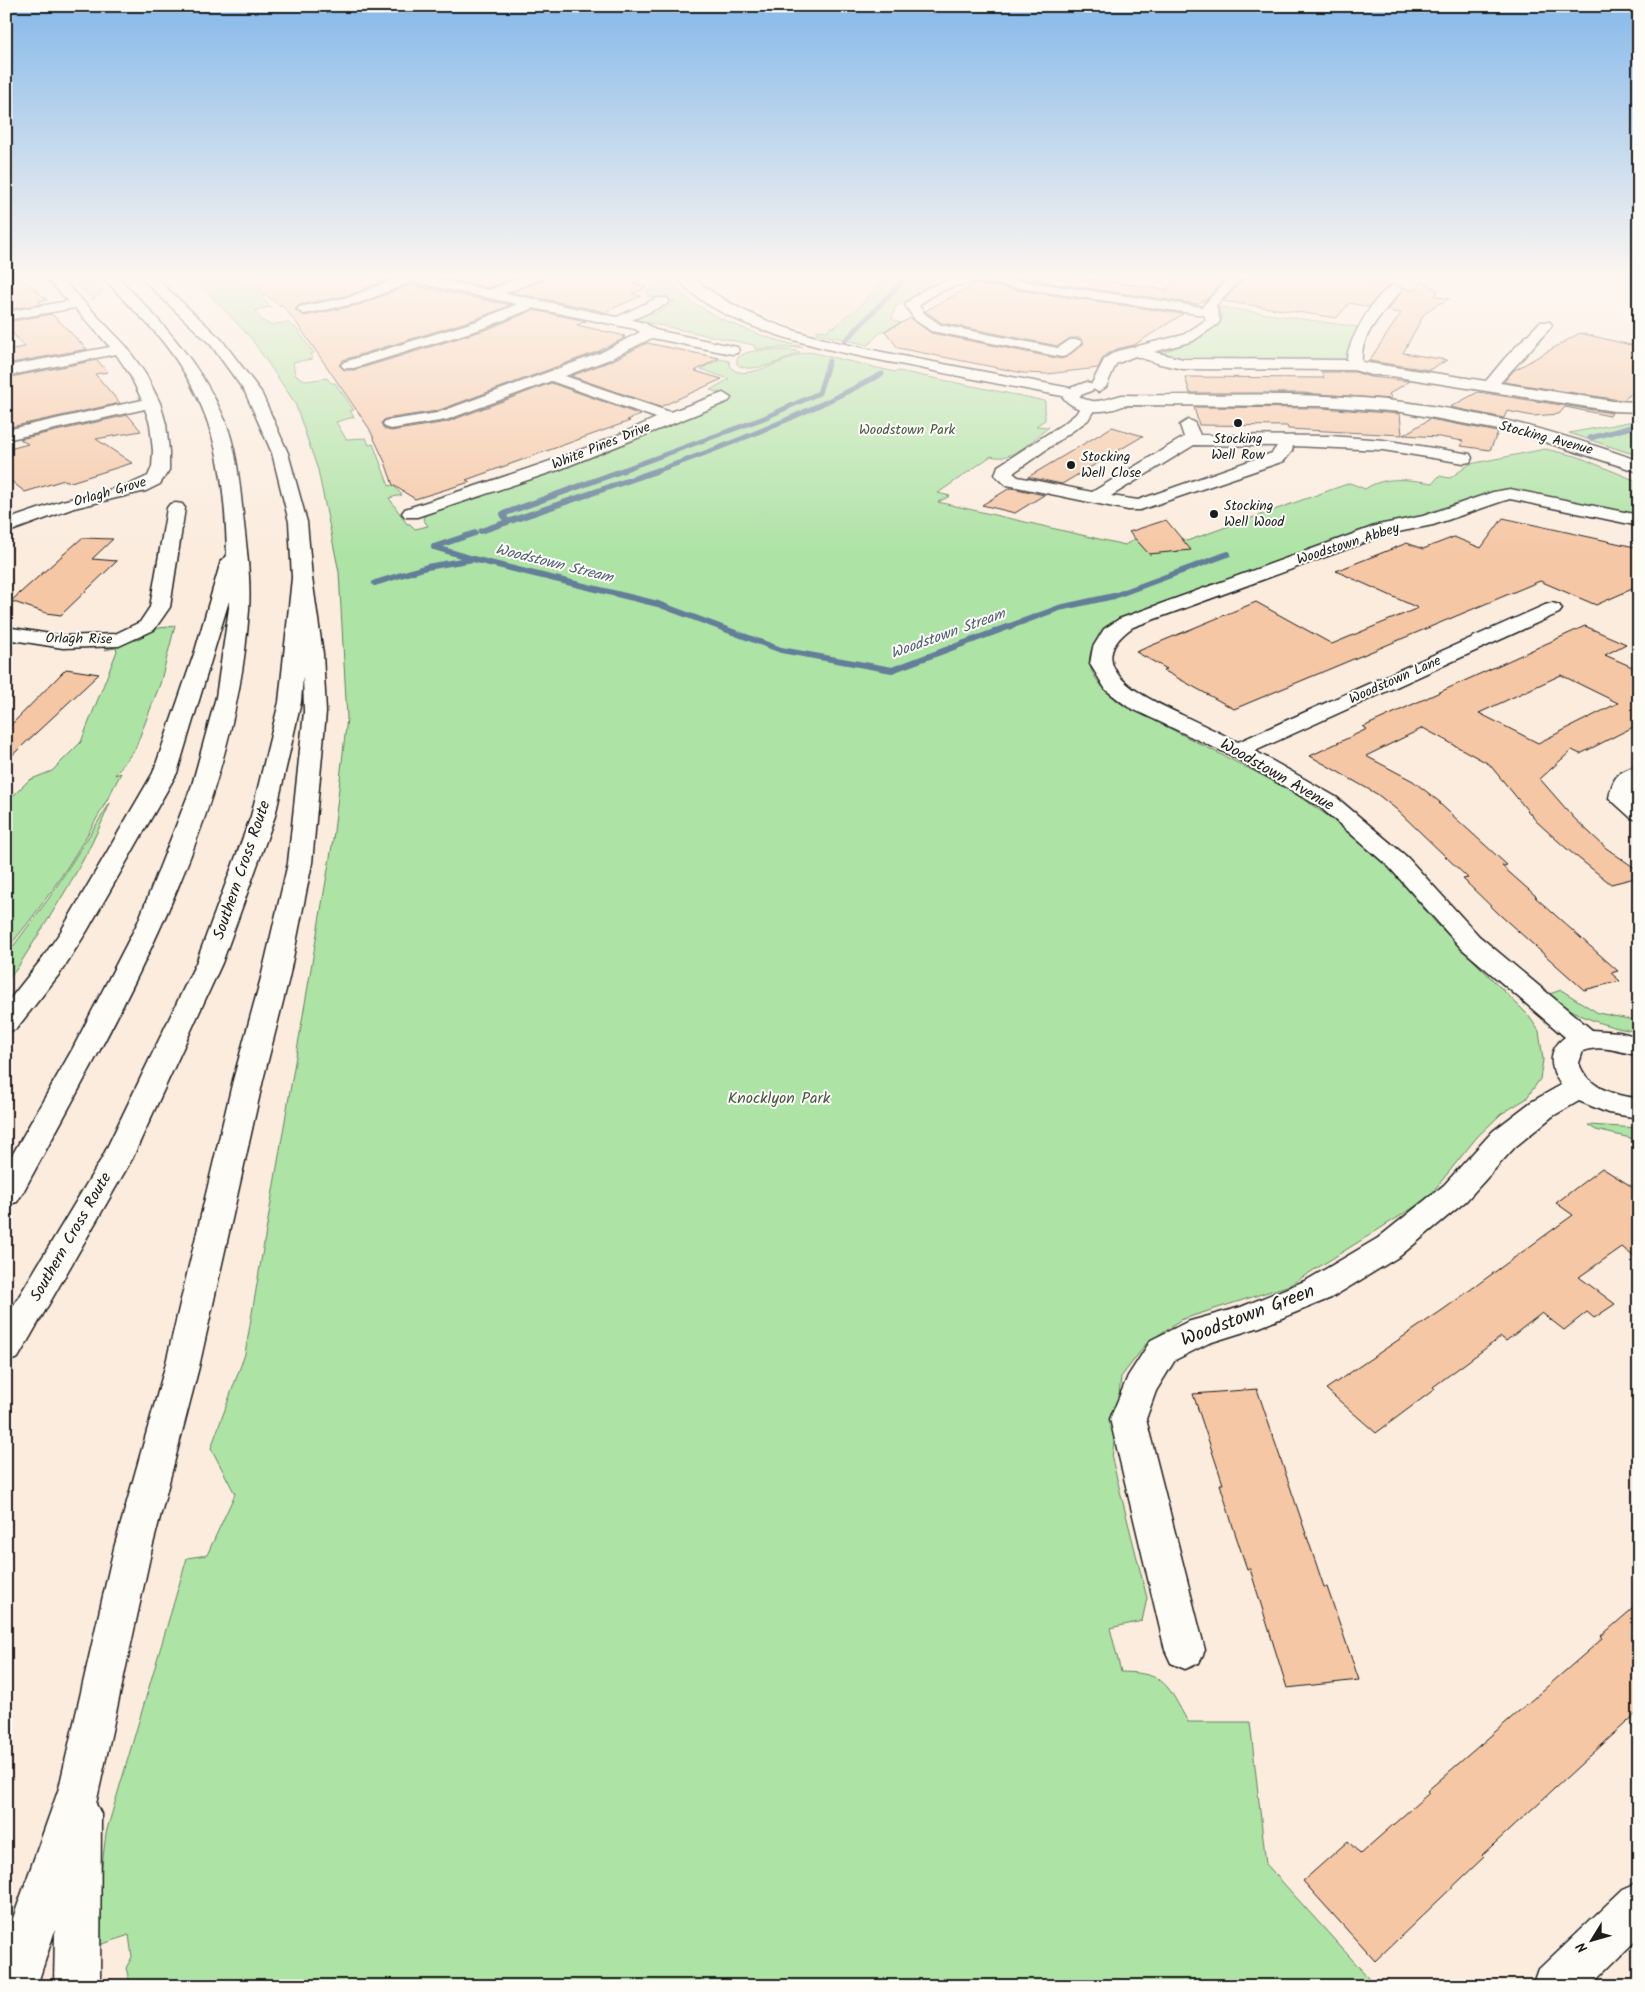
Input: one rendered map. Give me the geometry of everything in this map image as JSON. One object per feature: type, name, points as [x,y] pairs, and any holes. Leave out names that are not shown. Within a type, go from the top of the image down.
[{"type":"main road","points":[[6,371],[22,368]]},
{"type":"main road","name":"Orlagh Grove","points":[[6,528],[54,509],[140,486],[154,480],[160,473],[161,446],[152,404],[145,386],[133,368]]},
{"type":"main road","points":[[6,1194],[87,1048],[151,922],[204,785],[227,697],[239,608],[236,536],[230,472],[218,423],[205,394],[189,368]]},
{"type":"main road","name":"Southern Cross Route","points":[[6,1348],[117,1159],[209,963],[263,816],[290,702],[302,578],[298,522],[280,453],[253,392],[235,368]]},
{"type":"main road","points":[[390,424],[440,417],[573,368]]},
{"type":"main road","points":[[946,368],[1071,393],[1078,388],[1098,387],[1118,392],[1122,400]]},
{"type":"main road","points":[[1098,387],[1107,368]]},
{"type":"main road","points":[[1364,368],[1613,406],[1639,407]]},
{"type":"main road","points":[[1490,386],[1504,368]]},
{"type":"main road","name":"White Pines Drive","points":[[551,376],[670,418]]},
{"type":"main road","points":[[1071,393],[1070,396],[1076,401],[1089,405],[1082,417],[1066,430],[1004,470],[1004,475],[1012,481],[1128,505],[1147,503],[1278,457],[1284,451],[1286,440]]},
{"type":"main road","points":[[670,418],[723,398]]},
{"type":"main road","name":"Stocking Avenue","points":[[1089,405],[1113,404],[1122,400],[1323,401],[1392,407],[1514,428],[1568,442],[1639,467]]},
{"type":"main road","points":[[6,436],[152,404]]},
{"type":"main road","name":"White Pines Drive","points":[[411,513],[552,466],[598,447],[627,438],[670,418]]},
{"type":"main road","points":[[1095,498],[1188,432],[1382,445],[1464,458]]},
{"type":"main road","name":"Woodstown Abbey","points":[[1103,647],[1111,633],[1126,622],[1384,529],[1427,521],[1499,496],[1510,494],[1639,521]]},
{"type":"main road","name":"Orlagh Rise","points":[[6,633],[63,642],[119,640],[147,626],[160,607],[176,508]]},
{"type":"main road","points":[[6,1023],[51,966],[74,931],[164,773],[205,651],[236,536]]},
{"type":"main road","points":[[13,1986],[80,1788],[133,1548],[182,1367],[244,1099],[275,978],[300,863],[315,712],[313,654],[302,578]]},
{"type":"main road","name":"Woodstown Lane","points":[[1238,750],[1552,609]]},
{"type":"main road","name":"Woodstown Avenue","points":[[1103,647],[1100,664],[1114,686],[1136,702],[1238,750],[1328,802],[1398,862],[1470,942],[1586,1040]]},
{"type":"main road","points":[[1639,773],[1624,781],[1621,798],[1639,813]]},
{"type":"main road","points":[[1639,1047],[1613,1040],[1586,1040],[1574,1046],[1567,1054],[1565,1064],[1570,1076],[1580,1088],[1596,1098],[1614,1105],[1639,1108]]},
{"type":"main road","name":"Woodstown Green","points":[[1185,1650],[1128,1419],[1140,1386],[1163,1350],[1199,1332],[1248,1318],[1319,1289],[1389,1247],[1456,1192],[1504,1139],[1542,1110],[1580,1088]]},
{"type":"main road","points":[[77,1986],[80,1788]]},
{"type":"main road","points":[[1556,1986],[1639,1905]]},
{"type":"green space","name":"Knocklyon Park","points":[[271,368],[294,368],[295,375],[307,381],[327,378],[331,383],[335,383],[354,410],[350,411],[354,417],[336,422],[346,439],[366,438],[369,445],[373,444],[389,486],[393,485],[402,495],[389,498],[407,524],[410,524],[415,529],[428,526],[423,519],[426,513],[482,497],[484,493],[627,443],[729,399],[730,396],[710,390],[729,379],[701,369],[703,368],[732,368],[741,372],[752,372],[765,368],[878,368],[1045,401],[1045,420],[1036,426],[1049,427],[1022,449],[1014,453],[999,457],[991,456],[938,493],[950,496],[938,502],[1125,545],[1156,526],[1187,541],[1350,483],[1365,489],[1389,480],[1433,483],[1439,476],[1450,478],[1470,464],[1545,449],[1576,456],[1639,482],[1639,517],[1513,491],[1492,492],[1425,517],[1375,525],[1117,621],[1095,643],[1091,653],[1092,672],[1098,682],[1120,703],[1285,787],[1343,826],[1388,867],[1437,924],[1528,1015],[1539,1031],[1543,1060],[1540,1079],[1526,1099],[1501,1114],[1477,1137],[1427,1199],[1290,1285],[1180,1320],[1146,1344],[1121,1377],[1112,1459],[1147,1598],[1142,1621],[1110,1628],[1121,1672],[1148,1675],[1164,1684],[1170,1690],[1188,1722],[1250,1722],[1266,1864],[1376,1986],[131,1986],[126,1968],[132,1957],[129,1935],[97,1946],[99,1890],[106,1833],[187,1558],[207,1555],[235,1494],[211,1448],[245,1354],[333,840],[347,718],[339,572],[318,470],[295,403]]},
{"type":"green space","points":[[1639,420],[1639,456],[1569,433]]},
{"type":"green space","points":[[175,626],[160,684],[135,749],[115,775],[121,773],[68,865],[38,910],[6,950],[6,803],[29,780],[52,771],[81,742],[117,651],[116,648],[104,650],[137,639],[159,628]]},
{"type":"green space","points":[[110,803],[90,847],[67,889],[16,970],[6,981],[6,956],[49,898]]},
{"type":"green space","points":[[1561,990],[1598,1013],[1639,1021],[1639,1032],[1602,1024],[1580,1015],[1547,995]]},
{"type":"green space","points":[[1588,1125],[1639,1128],[1639,1140],[1596,1130]]},
{"type":"building","points":[[57,368],[104,368],[108,372],[95,374],[120,403],[6,428],[6,378]]},
{"type":"building","points":[[328,368],[355,370],[362,368],[553,368],[437,411],[385,419],[381,423],[384,429],[391,431],[447,422],[551,383],[641,415],[627,420],[630,421],[466,480],[470,482],[415,499],[393,485],[385,462],[369,428]]},
{"type":"building","points":[[592,368],[701,368],[695,371],[722,379],[660,407],[571,376]]},
{"type":"building","points":[[998,368],[1098,368],[1047,374],[1023,373]]},
{"type":"building","points":[[1415,368],[1433,368],[1429,370]]},
{"type":"building","points":[[1518,368],[1639,368],[1639,388],[1623,400],[1613,399],[1504,382],[1513,371]]},
{"type":"building","points":[[1321,372],[1355,372],[1370,377],[1410,381],[1389,394],[1392,399],[1302,393],[1190,393],[1185,377],[1324,378]]},
{"type":"building","points":[[1478,392],[1612,413],[1610,416],[1565,407],[1559,414],[1533,416],[1507,411],[1504,418],[1450,407]]},
{"type":"building","points":[[1194,407],[1322,408],[1400,414],[1402,435],[1288,429],[1287,426],[1199,425]]},
{"type":"building","points":[[128,415],[141,431],[96,439],[132,463],[71,482],[64,480],[25,492],[6,477],[6,450],[28,444],[20,439]]},
{"type":"building","points":[[1430,419],[1498,432],[1490,450],[1461,446],[1463,441],[1439,437],[1403,435]]},
{"type":"building","points":[[1112,427],[1143,436],[1062,484],[1028,477]]},
{"type":"building","points":[[1010,488],[1044,495],[1015,513],[982,505]]},
{"type":"building","points":[[1503,518],[1639,548],[1639,586],[1596,605],[1540,581],[1234,709],[1163,670],[1167,669],[1136,652],[1256,602],[1332,644],[1418,608],[1336,571],[1407,543],[1423,549],[1454,537],[1481,548]]},
{"type":"building","points":[[1166,520],[1191,550],[1149,554],[1129,532]]},
{"type":"building","points":[[82,538],[113,539],[92,559],[117,561],[61,615],[46,613],[11,601]]},
{"type":"building","points":[[1585,626],[1626,644],[1605,655],[1639,670],[1639,724],[1580,754],[1572,750],[1540,779],[1574,818],[1606,848],[1639,871],[1639,877],[1611,884],[1537,822],[1489,764],[1423,728],[1366,756],[1413,781],[1441,803],[1439,803],[1507,865],[1502,866],[1618,971],[1611,973],[1620,981],[1584,990],[1500,915],[1463,879],[1468,878],[1396,809],[1377,794],[1310,756],[1367,729],[1363,727]],"holes":[[[1561,675],[1618,703],[1538,743],[1479,713]]]},
{"type":"building","points":[[66,669],[99,674],[6,761],[6,730]]},
{"type":"building","points":[[1602,1168],[1639,1191],[1639,1261],[1622,1247],[1579,1277],[1615,1304],[1594,1318],[1587,1312],[1564,1330],[1542,1313],[1506,1341],[1501,1337],[1433,1387],[1435,1389],[1376,1433],[1326,1389],[1444,1309],[1573,1215],[1556,1203]]},
{"type":"building","points":[[1257,1389],[1324,1587],[1327,1587],[1359,1680],[1287,1688],[1250,1569],[1247,1569],[1234,1530],[1220,1484],[1223,1484],[1193,1394]]},
{"type":"building","points":[[1639,1603],[1639,1711],[1482,1855],[1484,1857],[1375,1961],[1303,1881],[1348,1841],[1360,1854],[1429,1793],[1427,1791],[1603,1638],[1601,1636]]},
{"type":"waterway","points":[[620,471],[764,418],[819,393],[827,368]]},
{"type":"waterway","points":[[656,471],[771,427],[882,374]]},
{"type":"waterway","points":[[1590,438],[1639,425]]},
{"type":"waterway","points":[[507,522],[503,514],[624,470]]},
{"type":"waterway","points":[[481,531],[659,470]]},
{"type":"waterway","name":"Woodstown Stream","points":[[470,558],[434,547],[475,533]]},
{"type":"waterway","name":"Woodstown Stream","points":[[375,583],[427,567],[473,559],[658,604],[781,650],[892,670],[1059,608],[1114,596],[1228,554]]},
{"type":"place","name":"Stocking Well Row","points":[[1238,423]]},
{"type":"place","name":"Stocking Well Close","points":[[1071,465]]},
{"type":"place","name":"Stocking Well Wood","points":[[1214,514]]},
{"type":"park label","name":"Woodstown Park","points":[[907,430]]}]
